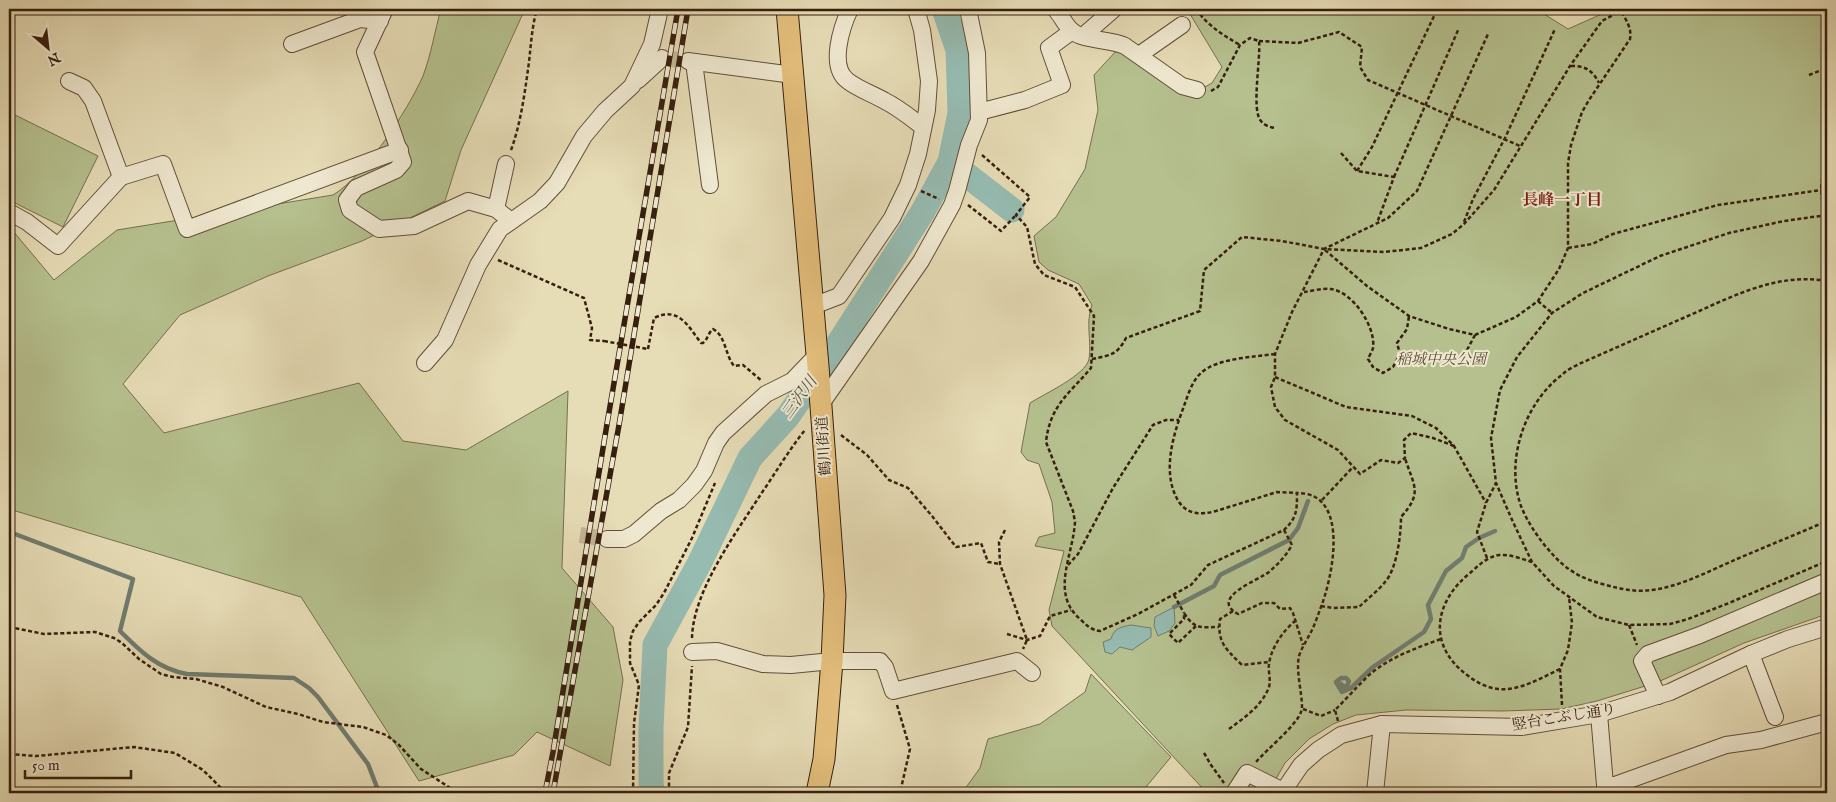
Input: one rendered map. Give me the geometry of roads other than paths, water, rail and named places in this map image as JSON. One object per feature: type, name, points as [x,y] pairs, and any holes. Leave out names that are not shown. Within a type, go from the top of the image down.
[{"type":"main road","name":"鶴川街道","points":[[787,9],[818,361],[835,595],[824,758],[817,793]]},
{"type":"street","points":[[632,86],[652,44],[660,9]]},
{"type":"street","points":[[850,9],[843,24],[838,48],[838,65],[846,80],[887,102],[924,127]]},
{"type":"street","points":[[813,306],[839,296],[892,218],[908,185],[924,127],[929,82],[922,30],[916,9]]},
{"type":"street","points":[[821,406],[921,261],[955,197],[968,148],[979,120],[977,53],[968,9]]},
{"type":"street","points":[[1055,9],[1078,34],[1118,42],[1182,86],[1197,90]]},
{"type":"street","points":[[979,112],[1025,100],[1062,85],[1049,48],[1078,34],[1114,9]]},
{"type":"street","points":[[382,15],[365,52],[403,162],[396,170],[356,188],[347,200],[350,210],[379,229],[414,226],[468,201],[496,209],[510,221]]},
{"type":"street","points":[[292,44],[360,19],[382,15]]},
{"type":"street","points":[[1139,55],[1182,25]]},
{"type":"street","points":[[425,363],[445,340],[478,265],[500,229],[540,201],[558,183],[584,136],[605,111],[662,58]]},
{"type":"street","points":[[710,185],[691,62],[793,75]]},
{"type":"street","points":[[69,81],[84,88],[92,101],[121,177]]},
{"type":"street","points":[[9,212],[58,246],[121,177],[163,164],[187,229],[400,150]]},
{"type":"street","points":[[496,209],[506,164]]},
{"type":"street","points":[[607,539],[624,539],[679,500],[694,486],[704,471],[716,443],[723,433],[772,390],[792,381],[818,361]]},
{"type":"street","points":[[1658,696],[1642,661],[1648,654],[1700,635],[1827,581]]},
{"type":"street","name":"竪台こぶし通り","points":[[1283,792],[1301,765],[1318,750],[1342,735],[1382,724],[1522,727],[1599,714],[1658,696],[1751,654],[1788,639],[1827,627]]},
{"type":"street","points":[[692,652],[717,651],[763,664],[791,665],[832,661],[880,661],[886,667],[893,691],[1017,661],[1032,673]]},
{"type":"street","points":[[1751,654],[1775,718]]},
{"type":"street","points":[[1599,714],[1605,785],[1615,786],[1726,745],[1761,740],[1827,722]]},
{"type":"street","points":[[1376,793],[1382,724]]},
{"type":"street","points":[[1235,792],[1247,773],[1283,792]]},
{"type":"water","points":[[1174,607],[1175,623],[1169,631],[1158,636],[1154,626],[1155,617]]},
{"type":"water","points":[[1131,625],[1151,628],[1151,637],[1132,650],[1120,647],[1112,654],[1105,652],[1103,642],[1111,639],[1114,632],[1118,629]]},
{"type":"waterway","name":"三沢川","points":[[652,793],[651,728],[655,645],[699,564],[750,458],[788,416],[842,338],[922,213],[950,162],[960,113],[958,50],[944,9]]},
{"type":"waterway","points":[[950,162],[1012,210]]},
{"type":"waterway","points":[[1174,607],[1214,586],[1220,575],[1289,540],[1298,528],[1308,501]]},
{"type":"waterway","points":[[1341,684],[1344,687],[1347,686],[1349,681],[1346,678],[1341,678],[1336,682],[1342,692],[1351,688],[1373,667],[1424,632],[1431,619],[1428,605],[1446,571],[1462,558],[1466,547],[1479,538],[1495,531]]},
{"type":"waterway","points":[[9,533],[133,579],[120,631],[142,652],[167,668],[187,674],[294,678],[309,688],[318,697],[368,764],[378,790],[381,793]]},
{"type":"tunnel","points":[[662,58],[688,61]]},
{"type":"tunnel","points":[[580,535],[607,539]]},
{"type":"railway","points":[[545,793],[678,9]]},
{"type":"railway","points":[[553,793],[619,425],[688,9]]},
{"type":"district","name":"長峰一丁目","points":[[1562,201]]},
{"type":"park label","name":"稲城中央公園","points":[[1441,359]]}]
